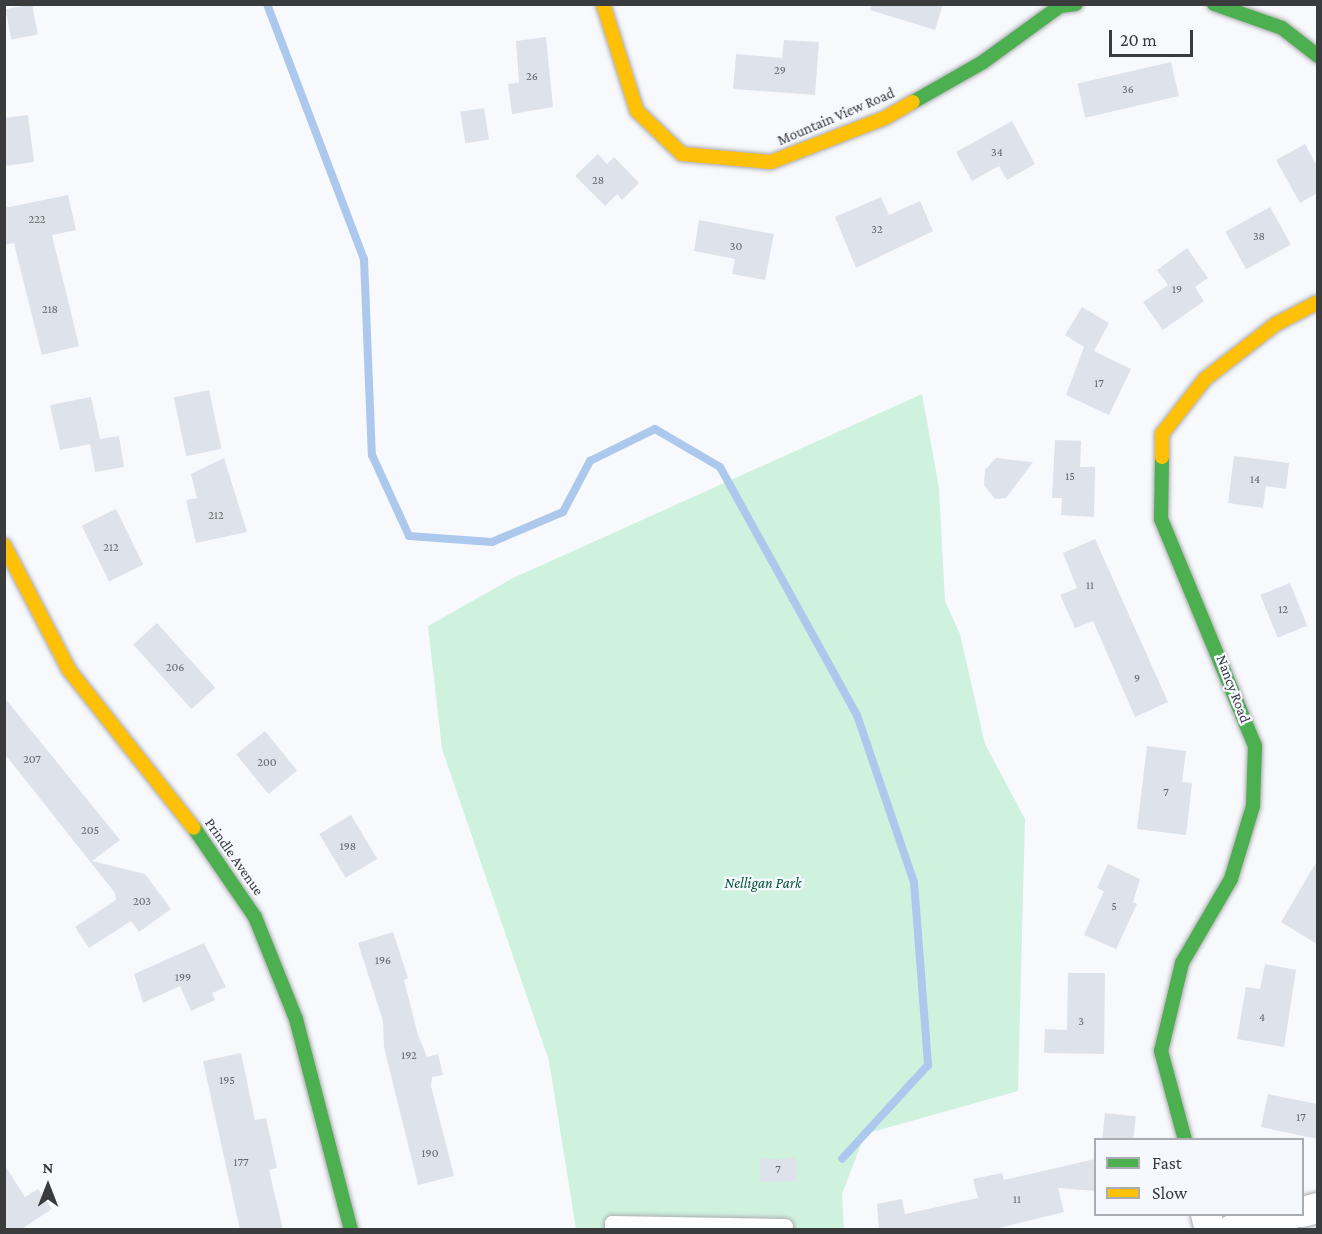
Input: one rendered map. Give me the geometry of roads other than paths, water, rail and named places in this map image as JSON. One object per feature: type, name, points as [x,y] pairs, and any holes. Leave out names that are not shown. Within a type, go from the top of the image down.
[{"type":"street","name":"Mountain View Road","points":[[603,4],[613,48],[637,111],[682,154],[771,162],[885,118],[983,62],[1059,5],[1076,4]]},
{"type":"street","points":[[1214,4],[1282,28],[1317,56]]},
{"type":"street","name":"Nancy Road","points":[[1184,1138],[1161,1051],[1182,963],[1234,869],[1253,806],[1255,746],[1161,519],[1162,434],[1204,379],[1276,324],[1317,302]]},
{"type":"street","name":"Prindle Avenue","points":[[4,545],[69,670],[220,861],[255,917],[297,1019],[351,1230]]},
{"type":"street","points":[[1232,1230],[1287,1216]]},
{"type":"lane","points":[[612,1230],[612,1223],[785,1226]]},
{"type":"waterway","points":[[267,4],[364,259],[372,455],[409,536],[492,542],[563,512],[590,461],[655,429],[720,467],[857,715],[914,882],[928,1065],[842,1159]]},
{"type":"park label","name":"Nelligan Park","points":[[763,884]]}]
